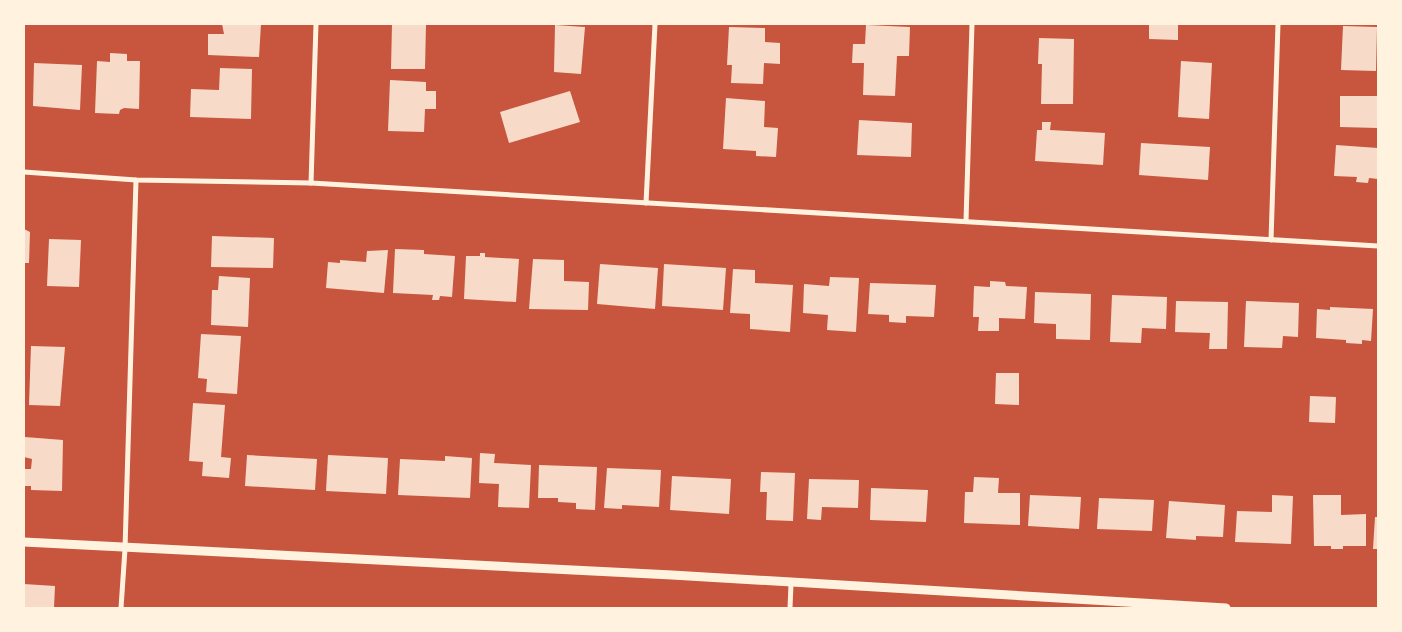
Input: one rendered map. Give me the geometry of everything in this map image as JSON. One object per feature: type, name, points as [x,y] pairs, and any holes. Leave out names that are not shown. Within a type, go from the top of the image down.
[{"type":"street","points":[[310,182],[316,24]]},
{"type":"street","points":[[646,202],[655,24]]},
{"type":"street","points":[[966,221],[972,24]]},
{"type":"street","points":[[1271,240],[1278,24]]},
{"type":"street","points":[[24,172],[136,180],[310,182],[1378,246]]},
{"type":"street","points":[[121,608],[125,548],[136,180]]},
{"type":"street","points":[[24,542],[672,575],[791,584],[1226,608]]},
{"type":"street","points":[[790,608],[791,584]]},
{"type":"building","points":[[222,24],[261,24],[259,57],[208,55],[208,34],[224,34]]},
{"type":"building","points":[[392,24],[426,24],[425,69],[391,69]]},
{"type":"building","points":[[1149,24],[1178,24],[1178,40],[1149,39]]},
{"type":"building","points":[[555,25],[585,27],[581,74],[554,72]]},
{"type":"building","points":[[866,25],[910,27],[909,56],[897,56],[895,96],[863,95],[864,63],[852,63],[853,44],[865,44]]},
{"type":"building","points":[[1343,26],[1377,27],[1376,71],[1341,70]]},
{"type":"building","points":[[729,27],[765,28],[765,42],[780,43],[780,64],[764,63],[763,84],[731,83],[732,65],[727,65]]},
{"type":"building","points":[[1039,38],[1074,39],[1073,104],[1041,104],[1042,64],[1038,64]]},
{"type":"building","points":[[110,53],[127,54],[127,61],[140,61],[139,109],[124,108],[120,110],[119,114],[95,113],[97,61],[110,62]]},
{"type":"building","points":[[1181,61],[1212,63],[1209,119],[1178,117]]},
{"type":"building","points":[[34,63],[82,65],[80,110],[33,106]]},
{"type":"building","points":[[220,68],[252,69],[251,119],[190,117],[191,89],[219,90]]},
{"type":"building","points":[[390,80],[426,82],[426,91],[436,91],[436,109],[425,109],[424,132],[388,131]]},
{"type":"building","points":[[570,91],[580,122],[509,143],[500,112]]},
{"type":"building","points":[[1340,96],[1378,96],[1378,128],[1340,127]]},
{"type":"building","points":[[726,98],[765,101],[764,127],[778,128],[776,157],[756,156],[756,151],[723,149]]},
{"type":"building","points":[[859,120],[912,123],[911,157],[857,155]]},
{"type":"building","points":[[1042,122],[1051,122],[1050,130],[1105,133],[1103,165],[1035,161],[1037,130],[1042,130]]},
{"type":"building","points":[[1141,143],[1210,147],[1208,180],[1139,175]]},
{"type":"building","points":[[1336,145],[1378,148],[1378,179],[1369,178],[1368,183],[1356,182],[1357,177],[1334,176]]},
{"type":"building","points":[[24,229],[30,232],[29,263],[24,263]]},
{"type":"building","points":[[212,236],[274,238],[273,268],[211,267]]},
{"type":"building","points":[[49,239],[81,240],[79,287],[47,286]]},
{"type":"building","points":[[395,249],[424,250],[424,254],[455,256],[452,297],[440,296],[439,300],[432,300],[433,295],[393,293]]},
{"type":"building","points":[[388,250],[384,293],[326,288],[328,262],[340,263],[340,260],[366,262],[367,251]]},
{"type":"building","points":[[480,253],[485,253],[485,257],[519,259],[516,302],[464,299],[466,256],[480,256]]},
{"type":"building","points":[[533,259],[564,260],[564,281],[589,282],[588,310],[529,309]]},
{"type":"building","points":[[600,264],[658,268],[655,309],[597,304]]},
{"type":"building","points":[[664,264],[726,268],[723,310],[662,306]]},
{"type":"building","points":[[733,269],[755,270],[755,283],[793,285],[790,332],[750,329],[750,314],[730,313]]},
{"type":"building","points":[[219,276],[250,278],[248,327],[211,325],[212,290],[218,290]]},
{"type":"building","points":[[830,277],[859,278],[856,332],[827,330],[828,315],[803,313],[804,284],[829,286]]},
{"type":"building","points":[[990,281],[1005,282],[1006,286],[1027,287],[1025,319],[999,318],[999,331],[978,331],[979,317],[973,317],[974,286],[990,287]]},
{"type":"building","points":[[870,283],[936,285],[934,317],[906,316],[906,323],[889,322],[889,315],[868,314]]},
{"type":"building","points":[[1035,292],[1091,294],[1090,340],[1056,339],[1056,324],[1034,323]]},
{"type":"building","points":[[1112,295],[1167,297],[1166,329],[1142,328],[1141,343],[1110,342]]},
{"type":"building","points":[[1176,301],[1228,302],[1227,349],[1209,349],[1210,333],[1175,332]]},
{"type":"building","points":[[1246,301],[1299,303],[1298,337],[1283,336],[1282,348],[1244,347]]},
{"type":"building","points":[[1330,307],[1373,309],[1371,341],[1362,340],[1362,344],[1346,343],[1346,340],[1316,338],[1317,309],[1330,310]]},
{"type":"building","points":[[201,334],[241,336],[237,394],[206,392],[207,379],[198,378]]},
{"type":"building","points":[[31,346],[65,347],[60,406],[29,405]]},
{"type":"building","points":[[996,373],[1019,373],[1019,405],[995,404]]},
{"type":"building","points":[[1310,396],[1336,397],[1335,423],[1309,422]]},
{"type":"building","points":[[193,403],[225,405],[221,457],[231,458],[229,478],[202,476],[203,462],[189,461]]},
{"type":"building","points":[[25,437],[63,440],[62,491],[31,490],[31,486],[25,486],[25,469],[31,469],[32,459],[24,457]]},
{"type":"building","points":[[480,453],[495,454],[494,463],[531,465],[529,508],[498,507],[499,484],[479,483]]},
{"type":"building","points":[[247,455],[317,459],[315,490],[245,486]]},
{"type":"building","points":[[328,455],[388,458],[386,494],[326,491]]},
{"type":"building","points":[[445,456],[472,458],[470,498],[398,495],[400,459],[445,461]]},
{"type":"building","points":[[539,465],[597,467],[595,510],[576,509],[576,503],[558,502],[558,498],[538,498]]},
{"type":"building","points":[[607,468],[661,470],[659,507],[622,505],[622,509],[604,508]]},
{"type":"building","points":[[761,472],[795,473],[793,521],[766,520],[767,492],[760,492]]},
{"type":"building","points":[[672,476],[731,479],[729,514],[670,510]]},
{"type":"building","points":[[974,477],[999,478],[998,493],[1020,493],[1020,525],[964,523],[965,492],[973,492]]},
{"type":"building","points":[[809,479],[859,480],[858,508],[822,507],[821,520],[807,519]]},
{"type":"building","points":[[871,488],[928,490],[926,522],[870,520]]},
{"type":"building","points":[[1030,495],[1081,497],[1079,529],[1028,526]]},
{"type":"building","points":[[1272,495],[1293,496],[1291,544],[1235,542],[1237,511],[1272,512]]},
{"type":"building","points":[[1313,495],[1341,495],[1341,515],[1366,514],[1366,546],[1343,546],[1343,549],[1331,549],[1331,546],[1314,546]]},
{"type":"building","points":[[1099,498],[1154,500],[1152,531],[1097,529]]},
{"type":"building","points":[[1169,501],[1225,505],[1223,537],[1196,536],[1196,540],[1166,538]]},
{"type":"building","points":[[1375,517],[1378,517],[1378,549],[1373,549]]},
{"type":"building","points":[[24,584],[55,586],[54,608],[24,608]]}]
